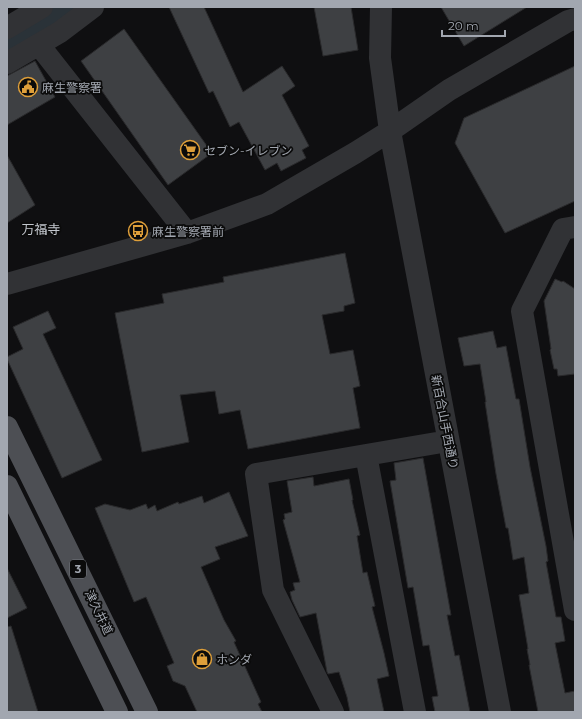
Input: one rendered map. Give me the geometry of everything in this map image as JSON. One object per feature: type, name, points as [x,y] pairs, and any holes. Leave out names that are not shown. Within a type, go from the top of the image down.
[{"type":"main road","name":"津久井道","points":[[7,427],[148,712]]},
{"type":"main road","name":"3","points":[[7,486],[117,712]]},
{"type":"street","points":[[11,47],[39,45],[60,32],[93,7]]},
{"type":"street","name":"新百合山手西通り","points":[[381,7],[380,58],[390,131],[500,712]]},
{"type":"street","points":[[7,284],[186,234],[267,204],[355,153],[390,131],[449,90],[568,21],[575,19]]},
{"type":"street","points":[[39,45],[186,234]]},
{"type":"street","points":[[575,227],[563,229],[522,311],[575,610]]},
{"type":"street","points":[[334,712],[273,590],[256,474],[448,441]]},
{"type":"street","points":[[366,456],[415,712]]},
{"type":"building","points":[[169,7],[204,7],[243,92],[282,66],[295,86],[282,95],[309,146],[302,150],[306,158],[281,171],[277,163],[265,170],[239,122],[230,127],[213,91],[209,93]]},
{"type":"building","points":[[314,7],[351,7],[358,50],[323,56]]},
{"type":"building","points":[[441,7],[527,7],[464,46]]},
{"type":"building","points":[[124,29],[212,153],[168,185],[81,61]]},
{"type":"building","name":"麻生警察署","points":[[35,61],[55,97],[7,125],[7,76]]},
{"type":"building","points":[[575,66],[575,201],[505,233],[455,143],[464,118]]},
{"type":"building","points":[[7,155],[35,205],[7,223]]},
{"type":"building","points":[[345,253],[355,303],[344,306],[344,311],[322,315],[330,354],[353,350],[360,386],[353,388],[360,428],[248,449],[240,410],[219,414],[215,391],[180,395],[189,442],[142,452],[115,313],[164,303],[162,294],[224,282],[223,277]]},
{"type":"building","points":[[555,279],[562,282],[563,281],[575,289],[575,374],[558,376],[557,369],[554,369],[550,350],[544,301]]},
{"type":"building","points":[[48,311],[56,328],[43,334],[102,460],[62,478],[7,359],[7,357],[23,349],[13,327]]},
{"type":"building","points":[[493,331],[497,348],[506,346],[516,399],[519,399],[530,467],[546,546],[548,561],[546,562],[556,617],[561,617],[565,641],[555,643],[565,693],[575,691],[575,712],[538,712],[529,665],[528,649],[519,595],[529,593],[524,557],[513,560],[508,528],[506,528],[496,474],[480,364],[464,366],[458,338]]},
{"type":"building","points":[[423,458],[451,615],[447,615],[455,656],[459,655],[470,712],[435,712],[432,697],[438,696],[429,645],[423,646],[413,587],[408,588],[390,481],[396,480],[394,463]]},
{"type":"building","points":[[313,477],[314,486],[349,479],[360,535],[357,536],[363,573],[367,572],[375,606],[372,607],[389,676],[377,679],[384,712],[350,712],[339,672],[328,674],[327,672],[316,613],[300,617],[292,600],[290,592],[295,590],[293,583],[300,582],[283,520],[285,519],[284,514],[292,512],[287,481]]},
{"type":"building","points":[[229,492],[248,536],[215,547],[220,559],[201,567],[224,620],[236,641],[234,642],[261,702],[258,704],[262,712],[197,712],[185,686],[173,681],[167,666],[174,663],[146,597],[134,602],[95,508],[105,504],[130,510],[146,504],[148,509],[155,505],[157,511],[178,502],[179,504],[202,496],[204,503]]},
{"type":"building","points":[[7,568],[27,608],[7,618]]},
{"type":"building","points":[[11,626],[38,712],[7,712],[7,627]]},
{"type":"waterway","points":[[7,45],[58,17],[70,7]]},
{"type":"place","name":"麻生警察署","points":[[28,87]]},
{"type":"place","name":"セブン-イレブン","points":[[190,150]]},
{"type":"place","name":"麻生警察署前","points":[[138,231]]},
{"type":"place","name":"ホンダ","points":[[202,659]]},
{"type":"district","name":"万福寺","points":[[41,229]]}]
